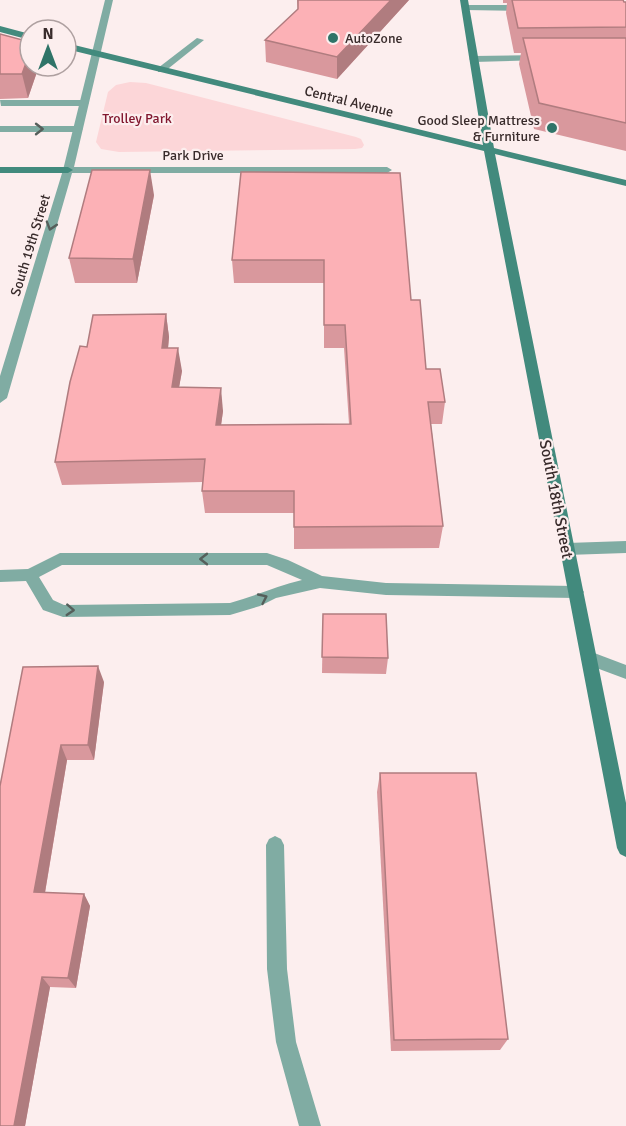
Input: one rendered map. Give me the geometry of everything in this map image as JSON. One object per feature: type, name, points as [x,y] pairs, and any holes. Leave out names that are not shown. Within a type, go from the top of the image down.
[{"type":"main road","name":"South 18th Street","points":[[464,4],[489,150],[567,549],[589,658],[620,788],[626,848]]},
{"type":"main road","points":[[0,29],[18,34]]},
{"type":"main road","name":"Central Avenue","points":[[78,49],[626,183]]},
{"type":"main road","name":"Park Drive","points":[[0,170],[68,170]]},
{"type":"street","name":"South 19th Street","points":[[0,398],[68,170],[109,0]]},
{"type":"street","points":[[464,4],[530,8]]},
{"type":"street","points":[[161,70],[200,40]]},
{"type":"street","points":[[474,59],[555,58]]},
{"type":"street","points":[[1,103],[84,103]]},
{"type":"street","points":[[0,129],[78,129]]},
{"type":"street","name":"Park Drive","points":[[68,170],[387,171]]},
{"type":"street","points":[[567,549],[626,547]]},
{"type":"street","points":[[0,576],[30,575],[60,559],[267,559],[320,582]]},
{"type":"street","points":[[30,575],[48,605],[63,611],[230,609],[255,602],[273,593],[320,582],[386,589],[576,592]]},
{"type":"street","points":[[589,658],[626,672]]},
{"type":"street","points":[[275,845],[277,969],[286,1042],[310,1126]]},
{"type":"green space","name":"Trolley Park","points":[[130,82],[146,83],[356,137],[361,139],[364,145],[362,148],[355,149],[119,152],[101,149],[96,142],[108,92],[116,85]]},
{"type":"building","points":[[298,0],[391,0],[337,57],[265,40],[298,9]]},
{"type":"building","points":[[512,0],[623,0],[626,2],[626,27],[518,28]]},
{"type":"building","points":[[0,34],[18,39],[18,74],[0,74]]},
{"type":"building","points":[[523,38],[626,38],[626,123],[539,103]]},
{"type":"building","points":[[92,170],[150,170],[133,259],[69,258]]},
{"type":"building","points":[[241,172],[400,173],[411,300],[420,300],[426,369],[440,369],[445,402],[428,402],[443,526],[294,527],[294,491],[202,491],[205,459],[55,462],[70,382],[80,346],[87,347],[93,315],[166,314],[162,348],[178,348],[172,387],[221,388],[216,425],[351,424],[345,325],[324,325],[324,260],[232,260]]},
{"type":"building","points":[[323,614],[386,614],[388,658],[322,657]]},
{"type":"building","points":[[98,666],[88,745],[61,745],[34,892],[84,894],[68,978],[42,977],[14,1126],[0,1126],[0,786],[23,667]]},
{"type":"building","points":[[380,773],[476,773],[508,1039],[394,1040]]},
{"type":"place","name":"AutoZone","points":[[333,38]]},
{"type":"place","name":"Good Sleep Mattress & Furniture","points":[[552,128]]}]
